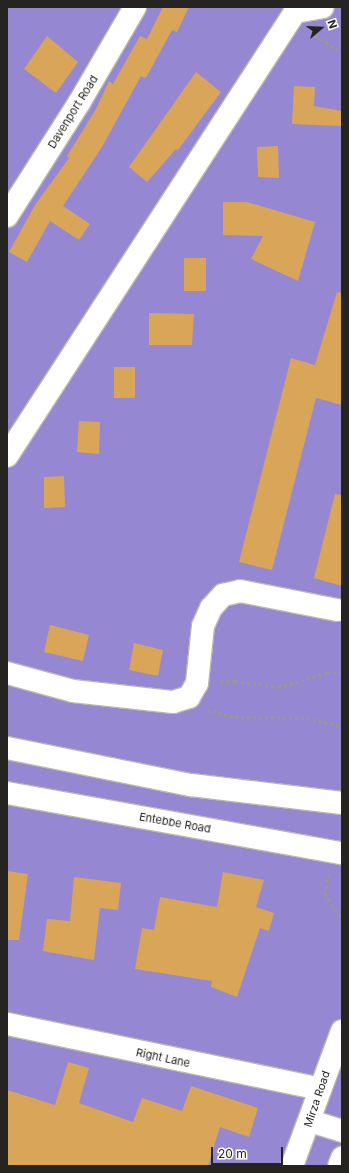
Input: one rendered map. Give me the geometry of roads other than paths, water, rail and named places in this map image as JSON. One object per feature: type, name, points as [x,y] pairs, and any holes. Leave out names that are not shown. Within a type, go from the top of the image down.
[{"type":"main road","name":"Davenport Road","points":[[7,216],[80,103],[135,7]]},
{"type":"main road","points":[[7,456],[290,9],[323,7]]},
{"type":"main road","points":[[7,673],[73,691],[152,701],[173,702],[190,691],[203,626],[211,608],[222,595],[240,591],[337,610]]},
{"type":"main road","points":[[7,748],[191,785],[342,803]]},
{"type":"main road","name":"Entebbe Road","points":[[7,793],[342,853]]},
{"type":"main road","name":"Right Lane","points":[[7,1024],[320,1089]]},
{"type":"main road","name":"Mirza Road","points":[[292,1166],[310,1121],[320,1089],[342,1031]]},
{"type":"main road","points":[[310,1121],[342,1131]]},
{"type":"main road","points":[[339,1166],[342,1158]]}]
